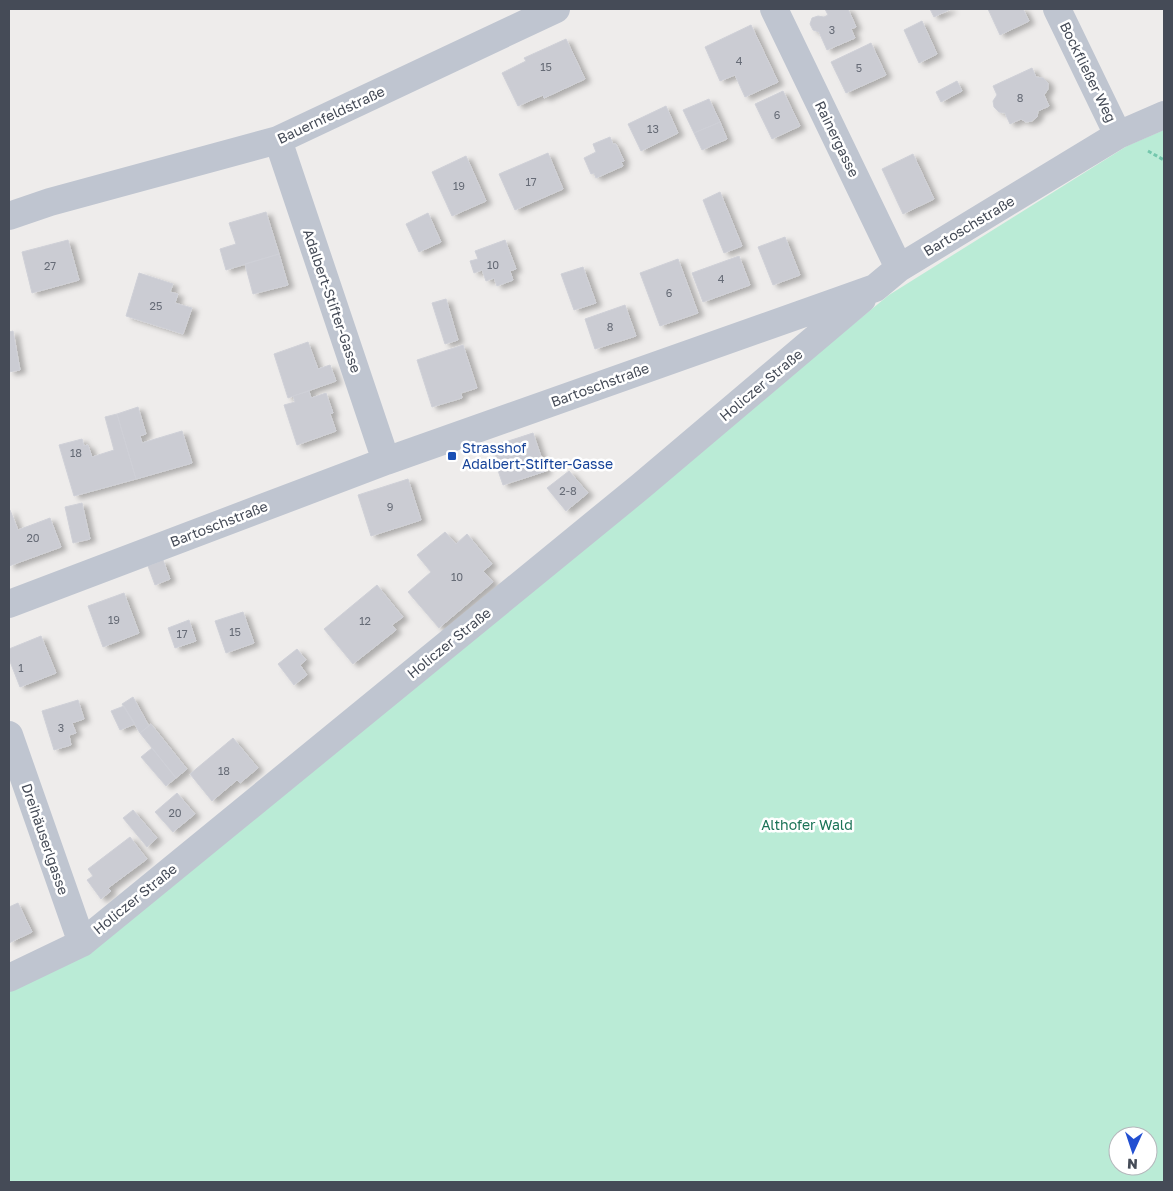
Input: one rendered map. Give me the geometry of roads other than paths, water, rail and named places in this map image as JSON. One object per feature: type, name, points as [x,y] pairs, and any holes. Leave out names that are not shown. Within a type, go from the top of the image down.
[{"type":"street","name":"Bauernfeldstraße","points":[[9,216],[50,202],[278,140],[556,9]]},
{"type":"street","name":"Rainergasse","points":[[774,9],[899,268]]},
{"type":"street","name":"Bockfließer Weg","points":[[1057,9],[1118,135]]},
{"type":"street","name":"Bartoschstraße","points":[[9,604],[386,461],[875,288],[899,268],[1118,135],[1164,114]]},
{"type":"street","name":"Adalbert-Stifter-Gasse","points":[[278,140],[386,461]]},
{"type":"street","name":"Holiczer Straße","points":[[9,978],[82,943],[633,493],[875,288]]},
{"type":"street","name":"Dreihäuserlgasse","points":[[9,735],[82,943]]},
{"type":"place","name":"Strasshof Adalbert-Stifter-Gasse","points":[[452,456]]},
{"type":"park label","name":"Althofer Wald","points":[[807,825]]}]
